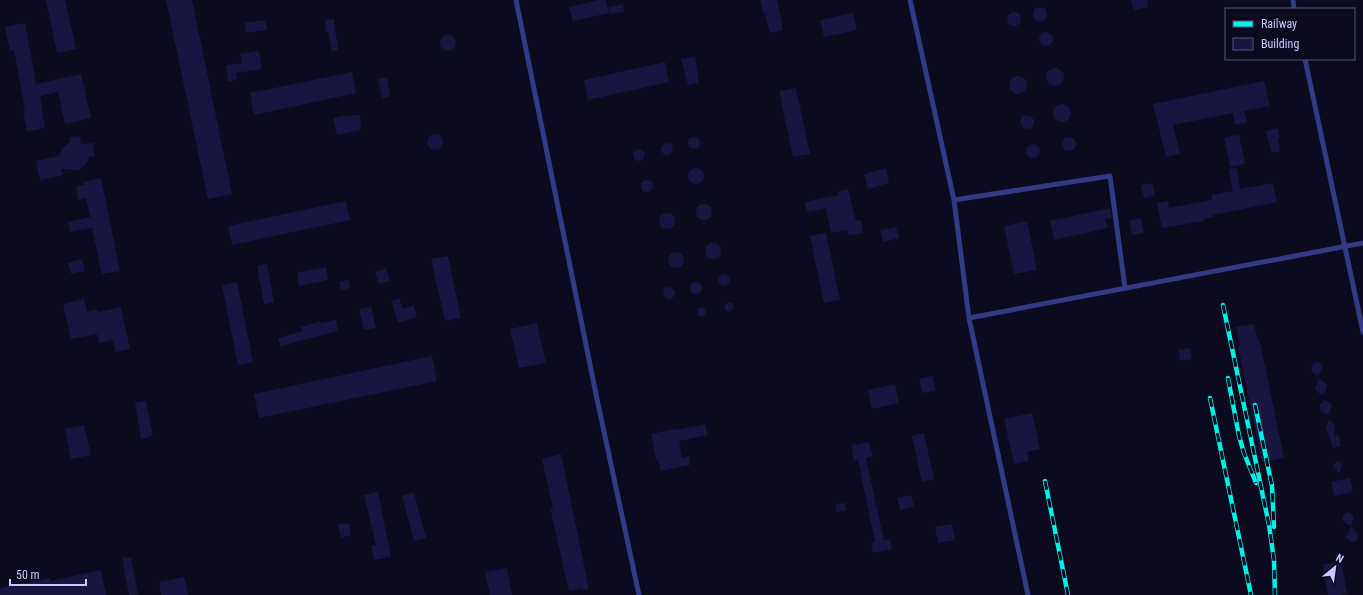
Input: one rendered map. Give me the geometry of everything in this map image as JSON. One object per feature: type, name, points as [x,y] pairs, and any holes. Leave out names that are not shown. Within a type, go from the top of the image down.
[{"type":"lane","points":[[516,0],[597,399],[639,595]]},
{"type":"lane","points":[[910,0],[954,200],[969,318],[1028,595]]},
{"type":"lane","points":[[1305,60],[1363,332]]},
{"type":"lane","points":[[954,200],[1110,176],[1125,288]]},
{"type":"lane","points":[[969,318],[1363,243]]},
{"type":"building","points":[[46,0],[65,0],[76,49],[57,53]]},
{"type":"building","points":[[166,0],[192,0],[232,194],[208,199]]},
{"type":"building","points":[[599,0],[606,0],[609,13],[573,21],[569,7]]},
{"type":"building","points":[[760,0],[777,0],[783,30],[770,33]]},
{"type":"building","points":[[1131,0],[1147,0],[1148,7],[1134,10]]},
{"type":"building","points":[[623,4],[624,12],[610,14],[609,7]]},
{"type":"building","points":[[1040,7],[1045,9],[1047,14],[1045,19],[1040,21],[1035,19],[1033,14],[1035,9]]},
{"type":"building","points":[[1014,12],[1019,14],[1021,19],[1019,24],[1014,26],[1009,24],[1007,19],[1009,14]]},
{"type":"building","points":[[853,13],[857,30],[824,37],[820,20]]},
{"type":"building","points":[[334,19],[338,50],[332,52],[328,32],[326,32],[325,20]]},
{"type":"building","points":[[265,20],[267,30],[246,33],[245,23]]},
{"type":"building","points":[[25,23],[36,84],[81,74],[91,118],[65,124],[58,92],[40,96],[45,128],[27,132],[23,110],[25,110],[14,50],[10,51],[5,27]]},
{"type":"building","points":[[1046,32],[1051,34],[1053,39],[1051,44],[1046,46],[1041,44],[1039,39],[1041,34]]},
{"type":"building","points":[[448,35],[455,40],[456,43],[451,50],[448,51],[441,46],[440,43],[445,36]]},
{"type":"building","points":[[259,51],[262,69],[236,73],[237,79],[228,82],[226,65],[242,63],[240,54]]},
{"type":"building","points":[[695,56],[699,83],[688,85],[681,59]]},
{"type":"building","points":[[665,62],[669,82],[588,100],[584,80]]},
{"type":"building","points":[[1055,68],[1061,71],[1064,77],[1061,83],[1055,86],[1049,83],[1046,77],[1049,71]]},
{"type":"building","points":[[352,72],[356,93],[254,115],[250,93]]},
{"type":"building","points":[[1018,76],[1024,79],[1027,85],[1024,91],[1018,94],[1012,91],[1009,85],[1012,79]]},
{"type":"building","points":[[387,77],[390,96],[382,98],[378,79]]},
{"type":"building","points":[[1264,81],[1270,106],[1244,111],[1247,122],[1235,125],[1233,113],[1173,125],[1180,154],[1166,157],[1153,104]]},
{"type":"building","points":[[796,88],[810,154],[793,157],[779,91]]},
{"type":"building","points":[[1062,104],[1068,107],[1071,113],[1068,119],[1062,122],[1056,119],[1053,113],[1056,107]]},
{"type":"building","points":[[360,115],[361,130],[337,135],[333,118]]},
{"type":"building","points":[[1027,115],[1032,117],[1034,122],[1032,127],[1027,129],[1022,127],[1020,122],[1022,117]]},
{"type":"building","points":[[1278,128],[1280,151],[1272,153],[1265,131]]},
{"type":"building","points":[[435,134],[442,139],[443,142],[438,149],[435,150],[428,145],[427,142],[432,135]]},
{"type":"building","points":[[1239,134],[1245,164],[1230,167],[1224,138]]},
{"type":"building","points":[[80,136],[81,144],[93,143],[95,156],[89,157],[85,165],[79,170],[61,169],[63,175],[40,180],[36,161],[59,156],[62,149],[70,142],[70,137]]},
{"type":"building","points":[[694,137],[698,139],[700,143],[698,147],[694,149],[690,147],[688,143],[690,139]]},
{"type":"building","points":[[1069,137],[1074,139],[1076,144],[1074,149],[1069,151],[1064,149],[1062,144],[1064,139]]},
{"type":"building","points":[[667,143],[671,145],[673,149],[671,153],[667,155],[663,153],[661,149],[663,145]]},
{"type":"building","points":[[1033,144],[1038,146],[1040,151],[1038,156],[1033,158],[1028,156],[1026,151],[1028,146]]},
{"type":"building","points":[[637,149],[641,149],[645,155],[641,161],[637,161],[633,157],[633,153]]},
{"type":"building","points":[[693,168],[699,168],[704,173],[702,182],[699,184],[693,184],[688,179],[688,173]]},
{"type":"building","points":[[886,168],[889,183],[868,189],[864,174]]},
{"type":"building","points":[[1237,168],[1240,189],[1273,183],[1277,202],[1213,215],[1214,217],[1204,219],[1204,221],[1162,228],[1157,203],[1168,201],[1169,208],[1212,200],[1211,195],[1233,191],[1229,169]]},
{"type":"building","points":[[101,178],[120,271],[102,274],[92,228],[70,232],[68,222],[90,217],[86,198],[78,200],[76,187],[84,185],[84,182]]},
{"type":"building","points":[[647,180],[651,182],[653,186],[651,190],[647,192],[643,190],[641,186],[643,182]]},
{"type":"building","points":[[1152,183],[1155,195],[1144,198],[1141,185]]},
{"type":"building","points":[[848,189],[856,221],[861,220],[863,233],[848,235],[847,230],[831,233],[826,208],[807,212],[805,202],[838,195],[838,192]]},
{"type":"building","points":[[346,201],[350,220],[232,245],[228,226]]},
{"type":"building","points":[[701,204],[707,204],[712,209],[710,218],[707,220],[701,220],[696,215],[696,209]]},
{"type":"building","points":[[1110,208],[1112,218],[1105,219],[1108,228],[1054,240],[1050,221]]},
{"type":"building","points":[[664,213],[670,213],[675,218],[673,227],[670,229],[664,229],[659,224],[659,218]]},
{"type":"building","points":[[1141,218],[1144,233],[1132,235],[1129,221]]},
{"type":"building","points":[[1027,221],[1037,270],[1014,274],[1004,226]]},
{"type":"building","points":[[896,227],[899,238],[883,242],[880,230]]},
{"type":"building","points":[[826,233],[840,300],[824,303],[810,236]]},
{"type":"building","points":[[710,243],[716,243],[721,248],[719,257],[716,259],[710,259],[705,254],[705,248]]},
{"type":"building","points":[[673,252],[679,252],[684,257],[682,266],[679,268],[673,268],[668,263],[668,257]]},
{"type":"building","points":[[448,256],[461,318],[445,321],[431,259]]},
{"type":"building","points":[[82,259],[85,271],[71,274],[68,263]]},
{"type":"building","points":[[267,264],[274,302],[264,304],[257,266]]},
{"type":"building","points":[[326,267],[328,280],[299,286],[297,273]]},
{"type":"building","points":[[386,268],[390,281],[379,284],[375,272]]},
{"type":"building","points":[[724,274],[728,276],[730,280],[728,284],[724,286],[720,284],[718,280],[720,276]]},
{"type":"building","points":[[348,280],[350,288],[341,290],[339,282]]},
{"type":"building","points":[[237,282],[253,362],[238,365],[222,285]]},
{"type":"building","points":[[696,282],[700,284],[702,288],[700,292],[696,294],[692,292],[690,288],[692,284]]},
{"type":"building","points":[[669,287],[673,289],[675,293],[673,297],[669,299],[665,297],[663,293],[665,289]]},
{"type":"building","points":[[399,298],[403,309],[414,305],[417,317],[398,323],[391,301]]},
{"type":"building","points":[[84,299],[87,312],[97,309],[98,312],[121,307],[130,349],[115,352],[113,340],[99,343],[97,334],[71,339],[63,304]]},
{"type":"building","points":[[729,302],[734,307],[729,312],[724,307]]},
{"type":"building","points":[[371,307],[376,328],[364,330],[359,309]]},
{"type":"building","points":[[702,307],[707,312],[702,317],[697,312]]},
{"type":"building","points":[[336,320],[338,331],[281,347],[278,338],[302,331],[301,327],[320,321],[320,323]]},
{"type":"building","points":[[537,323],[546,363],[519,368],[510,329]]},
{"type":"building","points":[[1254,324],[1258,342],[1260,342],[1284,458],[1262,462],[1238,346],[1240,346],[1236,327]]},
{"type":"building","points":[[1190,348],[1192,359],[1180,361],[1178,350]]},
{"type":"building","points":[[432,356],[437,381],[259,418],[254,394]]},
{"type":"building","points":[[1315,362],[1320,363],[1323,367],[1318,376],[1313,373],[1311,369]]},
{"type":"building","points":[[933,376],[936,391],[922,393],[919,379]]},
{"type":"building","points":[[1319,379],[1327,385],[1323,395],[1317,392],[1315,388]]},
{"type":"building","points":[[895,384],[899,403],[872,409],[868,390]]},
{"type":"building","points":[[1324,400],[1329,402],[1332,406],[1328,415],[1320,409],[1320,405]]},
{"type":"building","points":[[146,401],[153,436],[141,439],[135,403]]},
{"type":"building","points":[[1032,413],[1040,449],[1027,452],[1029,461],[1014,464],[1004,419]]},
{"type":"building","points":[[1329,420],[1334,424],[1334,436],[1339,435],[1341,446],[1333,448],[1326,427]]},
{"type":"building","points":[[705,424],[708,435],[679,441],[682,458],[689,456],[690,465],[661,471],[658,460],[656,460],[651,434]]},
{"type":"building","points":[[84,425],[91,455],[71,459],[65,429]]},
{"type":"building","points":[[924,433],[934,479],[922,482],[912,436]]},
{"type":"building","points":[[869,442],[873,456],[866,458],[884,540],[890,539],[892,549],[873,553],[871,543],[875,542],[858,460],[854,461],[852,452],[852,445]]},
{"type":"building","points":[[561,454],[589,589],[581,590],[581,588],[569,591],[550,508],[553,508],[542,459]]},
{"type":"building","points":[[1337,461],[1341,462],[1342,465],[1339,474],[1333,466]]},
{"type":"building","points":[[1350,478],[1353,492],[1334,496],[1331,482]]},
{"type":"building","points":[[378,492],[391,557],[374,560],[371,546],[376,545],[364,495]]},
{"type":"building","points":[[414,493],[426,538],[414,541],[402,496]]},
{"type":"building","points":[[911,495],[914,506],[900,510],[897,498]]},
{"type":"building","points":[[845,503],[846,511],[836,512],[836,504]]},
{"type":"building","points":[[1348,512],[1352,514],[1354,518],[1351,526],[1344,522],[1342,518],[1344,514]]},
{"type":"building","points":[[349,523],[351,535],[341,538],[338,525]]},
{"type":"building","points":[[952,524],[955,540],[938,543],[935,527]]},
{"type":"building","points":[[1351,526],[1357,532],[1358,536],[1357,540],[1353,542],[1346,537]]},
{"type":"building","points":[[131,557],[138,594],[129,595],[122,558]]},
{"type":"building","points":[[1341,561],[1347,593],[1328,595],[1323,565]]},
{"type":"building","points":[[507,568],[512,595],[490,595],[485,572]]},
{"type":"building","points":[[101,570],[106,595],[0,595],[0,588],[50,578],[50,581]]},
{"type":"building","points":[[184,577],[188,595],[161,595],[159,582]]},
{"type":"railway","points":[[1223,305],[1269,525],[1274,560],[1275,595]]},
{"type":"railway","points":[[1228,378],[1239,436],[1256,483]]},
{"type":"railway","points":[[1210,398],[1251,595]]},
{"type":"railway","points":[[1255,405],[1272,486],[1274,527]]},
{"type":"railway","points":[[1045,481],[1068,595]]}]
